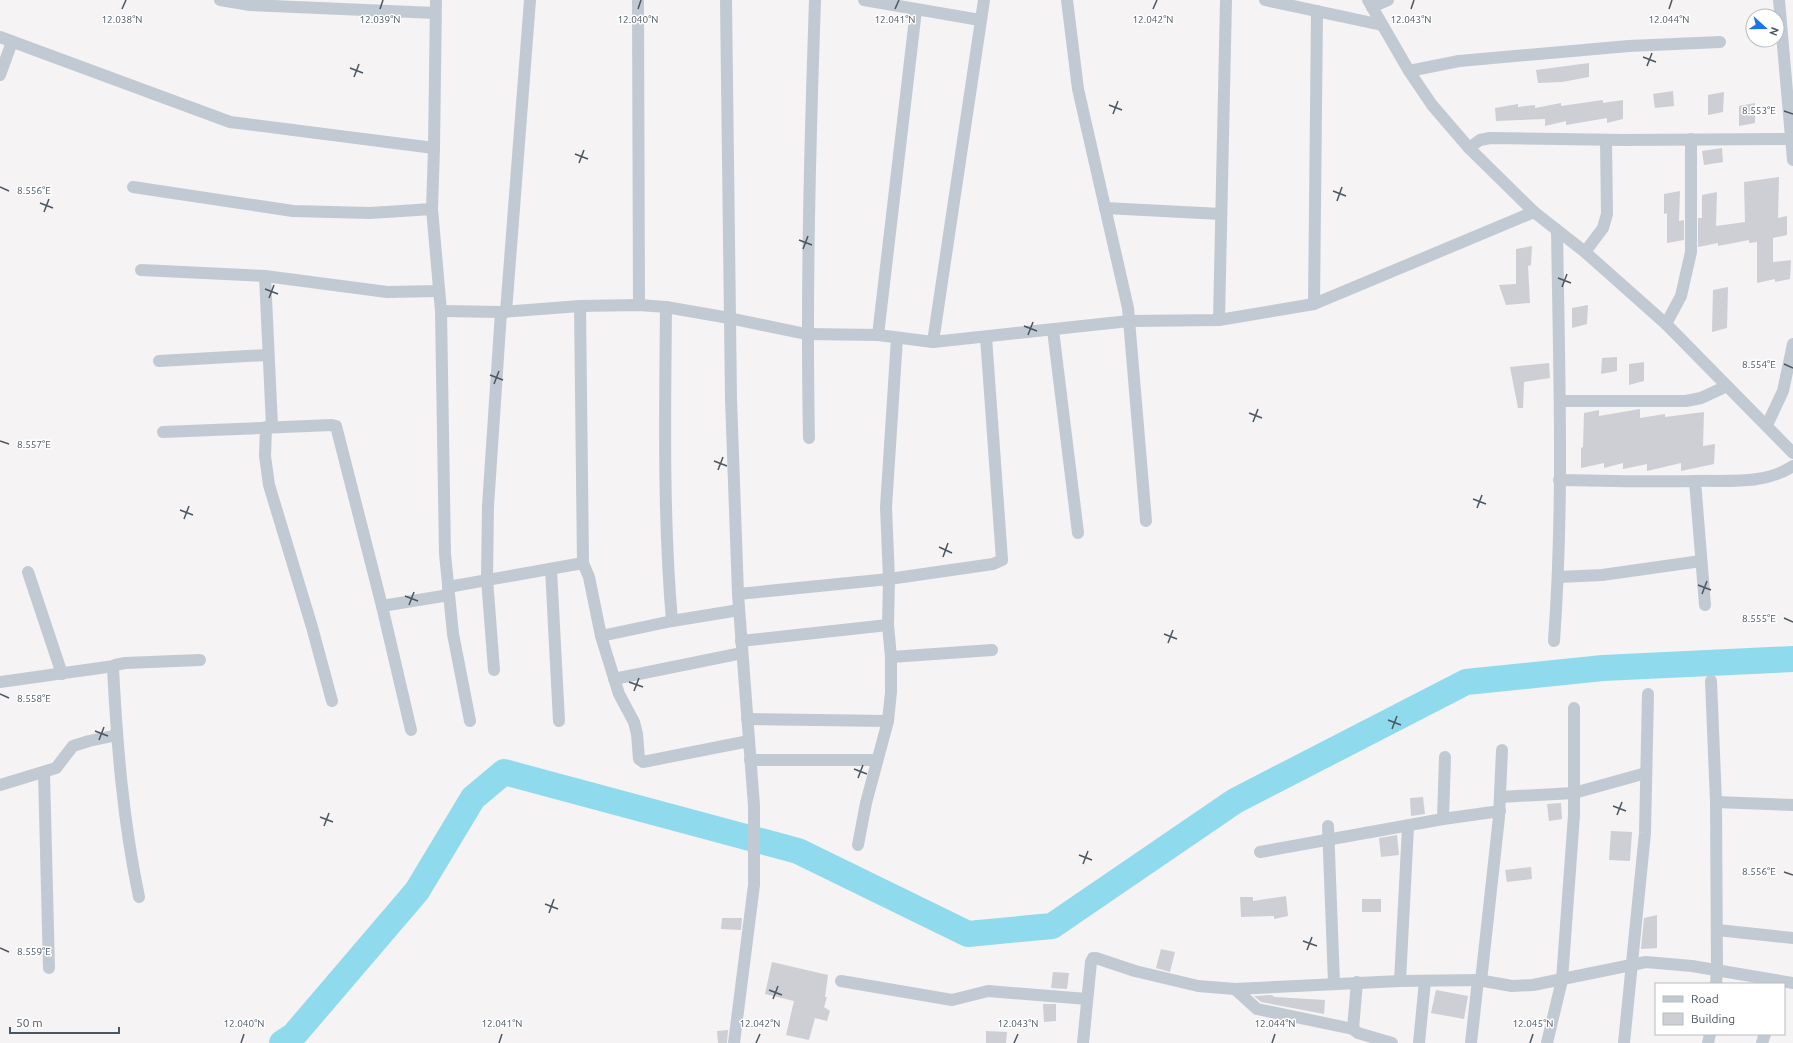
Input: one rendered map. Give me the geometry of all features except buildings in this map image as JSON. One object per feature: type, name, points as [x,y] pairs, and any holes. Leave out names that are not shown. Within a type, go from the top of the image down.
[{"type":"street","points":[[220,0],[250,5],[436,14]]},
{"type":"street","points":[[436,0],[432,209],[441,312],[445,554],[453,634],[470,721]]},
{"type":"street","points":[[494,670],[487,579],[491,441],[504,312],[530,0]]},
{"type":"street","points":[[638,0],[639,305]]},
{"type":"street","points":[[726,0],[729,318],[738,594],[754,806],[754,885],[734,1043]]},
{"type":"street","points":[[809,438],[806,334],[809,154],[815,0]]},
{"type":"street","points":[[864,0],[980,20]]},
{"type":"street","points":[[933,342],[984,0]]},
{"type":"street","points":[[1067,0],[1078,89],[1128,308],[1146,520]]},
{"type":"street","points":[[1219,320],[1226,0]]},
{"type":"street","points":[[1265,0],[1382,25]]},
{"type":"street","points":[[1388,0],[1370,4],[1409,71],[1432,105],[1469,148],[1534,212],[1585,252],[1666,324],[1793,453]]},
{"type":"street","points":[[1779,0],[1793,160]]},
{"type":"street","points":[[878,335],[916,10]]},
{"type":"street","points":[[1314,304],[1317,11]]},
{"type":"street","points":[[0,37],[230,122],[434,148]]},
{"type":"street","points":[[0,75],[12,42]]},
{"type":"street","points":[[1409,71],[1459,61],[1629,46],[1720,42]]},
{"type":"street","points":[[1469,148],[1480,140],[1490,138],[1606,140],[1790,139]]},
{"type":"street","points":[[1666,324],[1681,296],[1691,252],[1691,139]]},
{"type":"street","points":[[1585,252],[1603,228],[1607,214],[1606,140]]},
{"type":"street","points":[[133,187],[293,211],[370,213],[432,209]]},
{"type":"street","points":[[1105,208],[1222,214]]},
{"type":"street","points":[[441,312],[504,312],[580,306],[639,305],[666,307],[806,334],[878,335],[933,342],[1129,321],[1219,320],[1314,304],[1534,212]]},
{"type":"street","points":[[1554,641],[1559,577],[1560,401],[1557,230]]},
{"type":"street","points":[[141,270],[265,276],[387,292],[439,291]]},
{"type":"street","points":[[265,276],[269,426],[265,456],[269,485],[312,627],[332,701]]},
{"type":"street","points":[[580,306],[583,564],[589,577],[601,636],[614,679],[619,694],[634,722],[637,734],[639,759],[643,762],[749,741]]},
{"type":"street","points":[[666,307],[665,474],[667,567],[672,621]]},
{"type":"street","points":[[1053,330],[1078,533]]},
{"type":"street","points":[[738,594],[890,579],[993,564],[1002,560],[986,337]]},
{"type":"street","points":[[858,845],[866,803],[888,721],[891,692],[891,657],[888,625],[890,579],[886,507],[897,338]]},
{"type":"street","points":[[1767,425],[1782,391],[1793,344]]},
{"type":"street","points":[[159,361],[267,355]]},
{"type":"street","points":[[1560,401],[1686,401],[1701,398],[1727,386]]},
{"type":"street","points":[[163,432],[269,426],[332,425],[338,429],[411,730]]},
{"type":"street","points":[[1559,480],[1644,482],[1750,480],[1783,473],[1793,466]]},
{"type":"street","points":[[1695,481],[1704,605]]},
{"type":"street","points":[[1559,577],[1602,575],[1701,560]]},
{"type":"street","points":[[382,606],[449,591],[487,579],[583,564]]},
{"type":"street","points":[[552,569],[559,720]]},
{"type":"street","points":[[28,572],[62,674]]},
{"type":"street","points":[[601,636],[672,621],[739,610]]},
{"type":"street","points":[[741,640],[888,625]]},
{"type":"street","points":[[891,657],[992,650]]},
{"type":"street","points":[[614,679],[742,653]]},
{"type":"street","points":[[0,682],[62,674],[125,663],[200,660]]},
{"type":"street","points":[[114,666],[117,736],[127,829],[139,897]]},
{"type":"street","points":[[1711,681],[1716,802],[1716,983]]},
{"type":"street","points":[[1624,1043],[1645,833],[1648,694]]},
{"type":"street","points":[[1547,1043],[1562,980],[1574,793],[1574,708]]},
{"type":"street","points":[[747,719],[888,721]]},
{"type":"street","points":[[0,784],[44,773],[56,768],[73,746],[89,741],[117,736]]},
{"type":"street","points":[[1471,1043],[1480,981],[1500,811],[1502,750]]},
{"type":"street","points":[[1443,819],[1445,757]]},
{"type":"street","points":[[750,760],[877,760]]},
{"type":"street","points":[[44,773],[49,968]]},
{"type":"street","points":[[1500,797],[1574,793],[1646,773]]},
{"type":"street","points":[[1716,802],[1793,805]]},
{"type":"street","points":[[1260,852],[1408,827],[1443,819],[1500,811]]},
{"type":"street","points":[[1328,826],[1334,983]]},
{"type":"street","points":[[1400,981],[1408,827]]},
{"type":"street","points":[[1717,930],[1793,938]]},
{"type":"street","points":[[1085,1043],[1087,999],[1091,962],[1093,958],[1135,971],[1198,986],[1235,989],[1400,981],[1480,981],[1512,986],[1562,980],[1646,962],[1717,970],[1787,983]]},
{"type":"street","points":[[841,981],[952,1000],[988,991],[1087,999]]},
{"type":"street","points":[[1419,1043],[1424,981]]},
{"type":"street","points":[[1353,1029],[1357,982]]},
{"type":"street","points":[[1235,989],[1257,1009],[1353,1029],[1358,1034],[1392,1043]]},
{"type":"waterway","points":[[282,1043],[294,1035],[417,891],[473,798],[504,772],[798,851],[968,934],[1052,926],[1235,801],[1466,682],[1603,668],[1793,659]]}]
